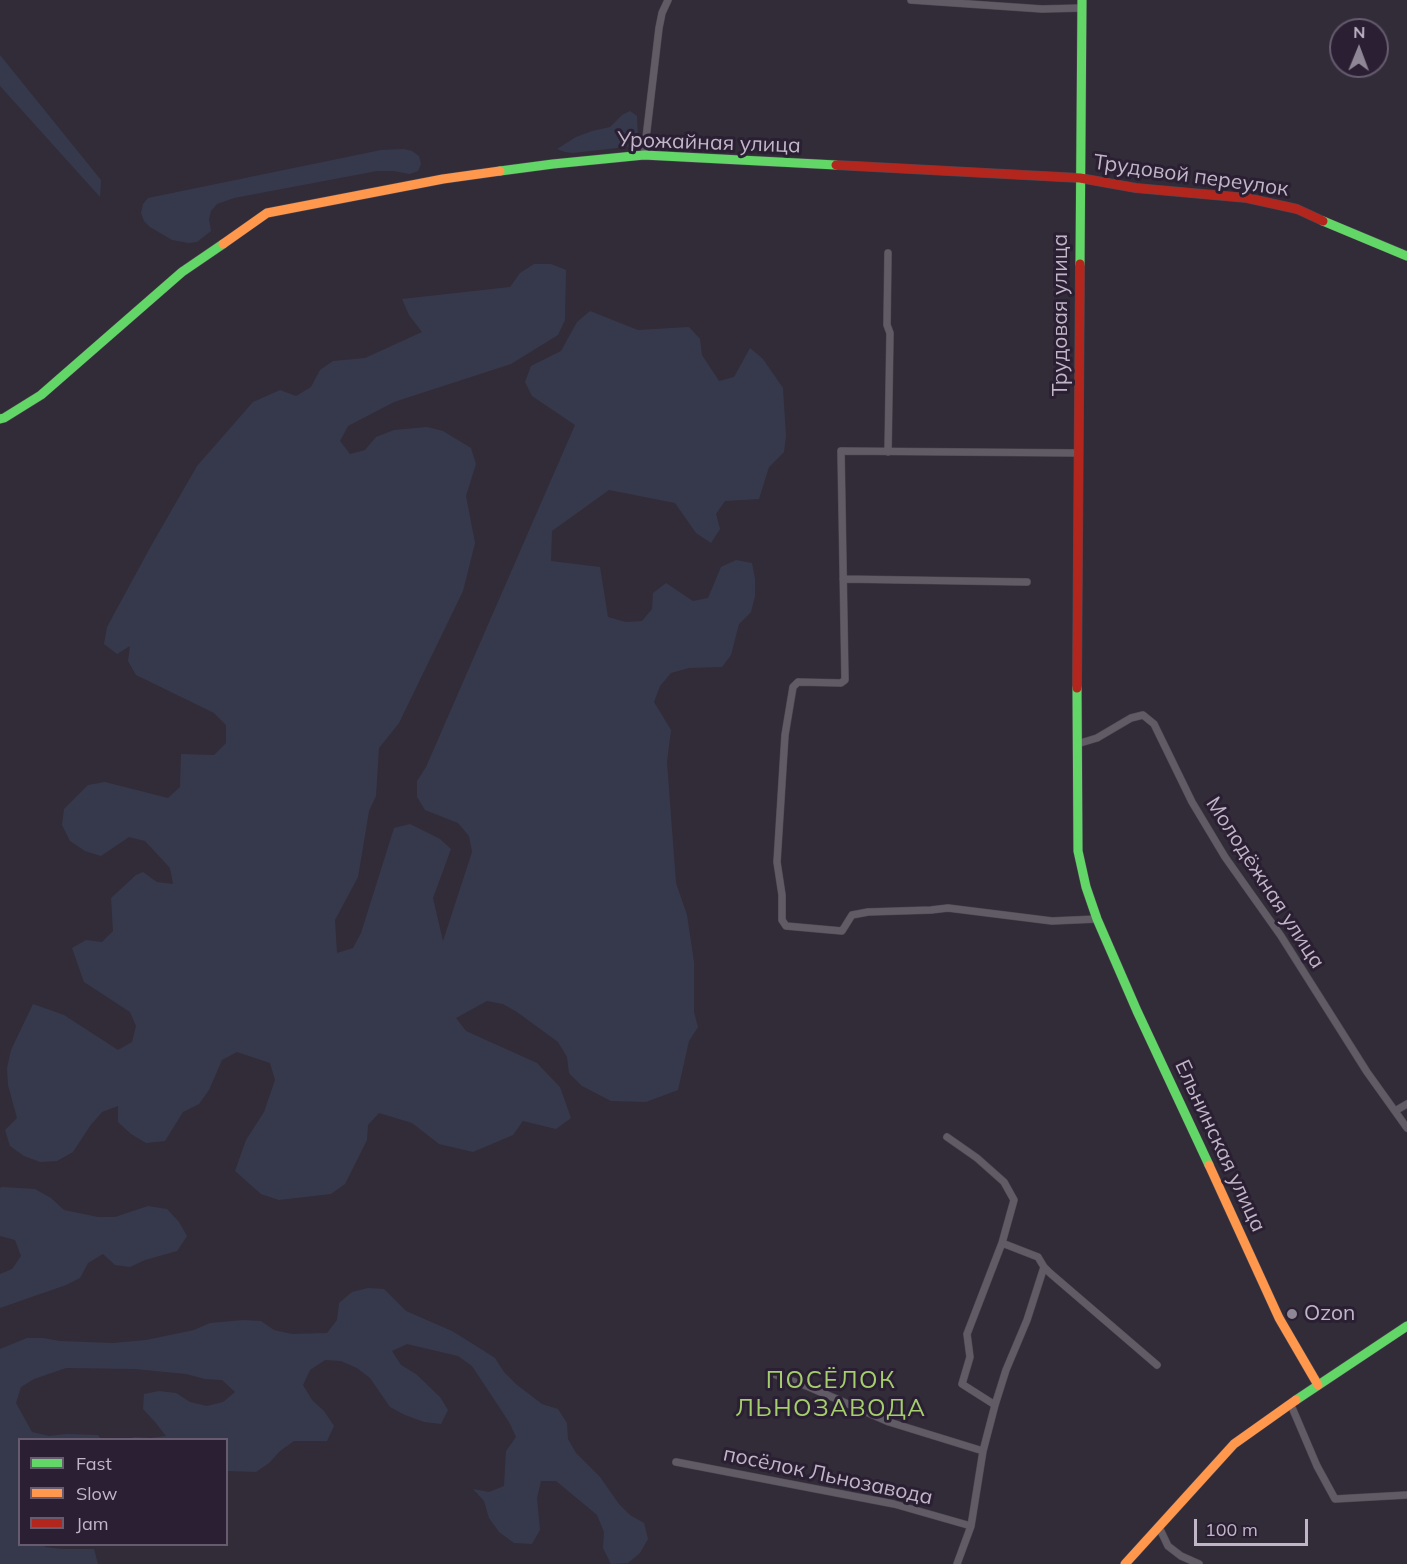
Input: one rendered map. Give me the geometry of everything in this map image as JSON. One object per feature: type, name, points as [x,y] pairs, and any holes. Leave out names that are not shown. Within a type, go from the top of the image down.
[{"type":"main road","name":"Трудовая улица","points":[[1078,705],[1082,4]]},
{"type":"main road","name":"Урожайная улица","points":[[1,421],[41,395],[182,272],[267,213],[454,178],[553,164],[644,155],[1080,178]]},
{"type":"main road","name":"Трудовой переулок","points":[[1080,178],[1136,188],[1247,198],[1297,209],[1407,256]]},
{"type":"main road","name":"Ельнинская улица","points":[[1078,705],[1078,851],[1086,887],[1097,919],[1279,1318],[1318,1385]]},
{"type":"main road","points":[[1125,1564],[1234,1444],[1407,1326]]},
{"type":"street","points":[[644,155],[659,28],[668,0]]},
{"type":"street","points":[[912,0],[1042,9],[1082,4]]},
{"type":"street","points":[[888,253],[887,325],[890,333],[888,452]]},
{"type":"street","points":[[1079,453],[841,451],[844,680],[841,683],[798,682],[793,687],[785,735],[777,862],[782,895],[782,920],[786,926],[842,931],[852,915],[868,912],[948,908],[1052,921],[1097,919]]},
{"type":"street","points":[[843,579],[1027,582]]},
{"type":"street","name":"Молодёжная улица","points":[[1077,744],[1097,738],[1131,718],[1143,715],[1155,724],[1192,802],[1225,857],[1281,936],[1367,1072],[1407,1128]]},
{"type":"street","points":[[1395,1111],[1407,1104]]},
{"type":"street","points":[[947,1137],[977,1158],[1004,1182],[1014,1200],[1003,1239],[968,1334],[970,1357],[962,1384],[995,1406]]},
{"type":"street","points":[[1003,1239],[1038,1257],[1050,1273],[1157,1365]]},
{"type":"street","points":[[957,1564],[971,1526],[983,1450],[995,1406],[1044,1267]]},
{"type":"street","points":[[776,1376],[810,1387],[889,1422],[983,1450]]},
{"type":"street","points":[[1291,1405],[1317,1466],[1335,1499],[1407,1495]]},
{"type":"street","name":"посёлок Льнозавода","points":[[676,1462],[894,1504],[971,1526]]},
{"type":"street","points":[[1159,1527],[1168,1546],[1181,1556],[1199,1564]]},
{"type":"shaded area","points":[[0,55],[101,180],[100,197],[0,86]]},
{"type":"shaded area","points":[[630,111],[637,116],[638,140],[634,146],[573,153],[557,149],[576,137],[610,127],[622,115]]},
{"type":"shaded area","points":[[404,149],[419,156],[421,164],[418,171],[410,174],[377,171],[234,198],[217,204],[211,211],[209,219],[211,231],[197,242],[172,240],[150,227],[144,221],[141,213],[143,204],[148,198],[381,150]]},
{"type":"shaded area","points":[[534,264],[551,264],[566,270],[565,320],[558,335],[511,364],[394,402],[348,426],[340,441],[350,454],[365,450],[376,437],[394,430],[427,427],[443,431],[471,448],[476,464],[466,496],[475,543],[463,591],[399,723],[379,748],[376,796],[369,811],[358,877],[335,920],[337,953],[353,948],[361,933],[394,828],[410,824],[440,839],[451,849],[433,898],[443,941],[472,852],[469,836],[458,823],[425,810],[417,797],[417,781],[426,767],[575,425],[532,396],[525,382],[531,366],[561,351],[577,322],[590,311],[638,330],[689,327],[700,339],[702,355],[719,381],[734,377],[750,348],[763,359],[783,388],[786,436],[784,452],[769,467],[759,499],[725,501],[716,514],[720,529],[711,543],[696,533],[675,503],[609,490],[552,531],[551,561],[600,567],[608,617],[626,622],[642,621],[652,609],[653,593],[666,583],[693,601],[708,598],[721,567],[736,560],[752,563],[755,596],[751,612],[739,624],[731,655],[722,667],[689,668],[671,673],[660,686],[654,702],[671,730],[667,762],[676,883],[687,915],[694,962],[694,1012],[698,1027],[689,1041],[678,1090],[646,1102],[611,1101],[582,1086],[569,1073],[567,1057],[558,1042],[517,1012],[503,1004],[487,1001],[456,1018],[466,1031],[537,1063],[560,1087],[571,1118],[556,1129],[523,1121],[513,1135],[473,1152],[439,1144],[412,1123],[379,1113],[368,1125],[367,1140],[345,1184],[331,1194],[279,1200],[261,1194],[235,1171],[246,1140],[264,1112],[275,1080],[270,1063],[237,1052],[222,1060],[209,1090],[199,1104],[183,1112],[165,1141],[146,1143],[131,1134],[118,1122],[118,1106],[102,1112],[73,1152],[57,1161],[40,1162],[24,1156],[10,1146],[5,1130],[17,1118],[8,1085],[7,1068],[11,1050],[33,1004],[64,1015],[118,1050],[132,1042],[136,1026],[130,1012],[84,982],[72,948],[86,940],[102,942],[113,931],[111,898],[136,875],[143,872],[157,882],[173,884],[170,868],[145,841],[129,837],[101,856],[85,851],[70,841],[62,825],[64,809],[88,785],[105,782],[168,798],[180,787],[181,754],[214,755],[226,743],[226,725],[214,713],[136,675],[128,661],[130,646],[117,654],[104,644],[107,627],[151,546],[197,466],[253,402],[280,390],[296,396],[311,387],[320,370],[333,361],[365,358],[422,332],[409,315],[402,299],[510,287],[520,273]]},
{"type":"shaded area","points":[[0,1188],[35,1189],[51,1198],[64,1210],[98,1217],[115,1217],[148,1206],[167,1209],[179,1222],[187,1236],[177,1251],[130,1267],[115,1265],[103,1254],[88,1263],[80,1278],[0,1308],[0,1274],[12,1269],[21,1256],[15,1240],[0,1236]]},
{"type":"shaded area","points":[[368,1288],[384,1289],[406,1311],[452,1331],[495,1358],[516,1384],[542,1404],[558,1409],[567,1423],[568,1439],[576,1453],[600,1477],[619,1504],[630,1515],[644,1523],[648,1539],[640,1553],[628,1563],[611,1564],[603,1548],[604,1532],[597,1515],[556,1481],[541,1481],[537,1498],[540,1530],[532,1544],[514,1543],[499,1532],[489,1518],[484,1501],[473,1489],[489,1492],[504,1486],[506,1451],[516,1437],[509,1422],[472,1366],[458,1356],[407,1344],[392,1351],[401,1365],[416,1374],[440,1397],[448,1410],[441,1424],[424,1422],[390,1407],[370,1378],[357,1368],[341,1361],[325,1360],[310,1370],[303,1385],[312,1400],[324,1411],[334,1426],[327,1441],[294,1441],[256,1472],[228,1471],[228,1438],[150,1438],[166,1436],[143,1409],[144,1394],[159,1391],[176,1393],[190,1402],[207,1406],[223,1402],[235,1392],[222,1380],[135,1369],[66,1368],[34,1379],[21,1387],[16,1403],[32,1432],[49,1436],[98,1435],[100,1438],[18,1438],[18,1546],[94,1549],[98,1564],[0,1564],[0,1349],[27,1338],[113,1343],[146,1340],[194,1330],[210,1323],[243,1320],[261,1321],[274,1330],[292,1334],[327,1333],[337,1320],[339,1303],[352,1292]]},
{"type":"traffic: fast","points":[[1080,264],[1082,0]]},
{"type":"traffic: fast","points":[[500,171],[644,155],[836,165]]},
{"type":"traffic: fast","points":[[1323,221],[1407,256]]},
{"type":"traffic: fast","points":[[0,419],[41,395],[182,272],[223,244]]},
{"type":"traffic: fast","points":[[1077,688],[1078,851],[1086,887],[1097,919],[1137,1011],[1209,1165]]},
{"type":"traffic: fast","points":[[1296,1400],[1407,1326]]},
{"type":"traffic: slow","points":[[223,244],[267,213],[443,179],[500,171]]},
{"type":"traffic: slow","points":[[1209,1165],[1279,1318],[1318,1385]]},
{"type":"traffic: slow","points":[[1125,1564],[1234,1444],[1296,1400]]},
{"type":"traffic: jam","points":[[836,165],[1080,178],[1136,188],[1247,198],[1297,209],[1323,221]]},
{"type":"traffic: jam","points":[[1077,688],[1080,264]]},
{"type":"place","name":"Ozon","points":[[1292,1314]]},
{"type":"district","name":"ПОСЁЛОК ЛЬНОЗАВОДА","points":[[831,1395]]}]
